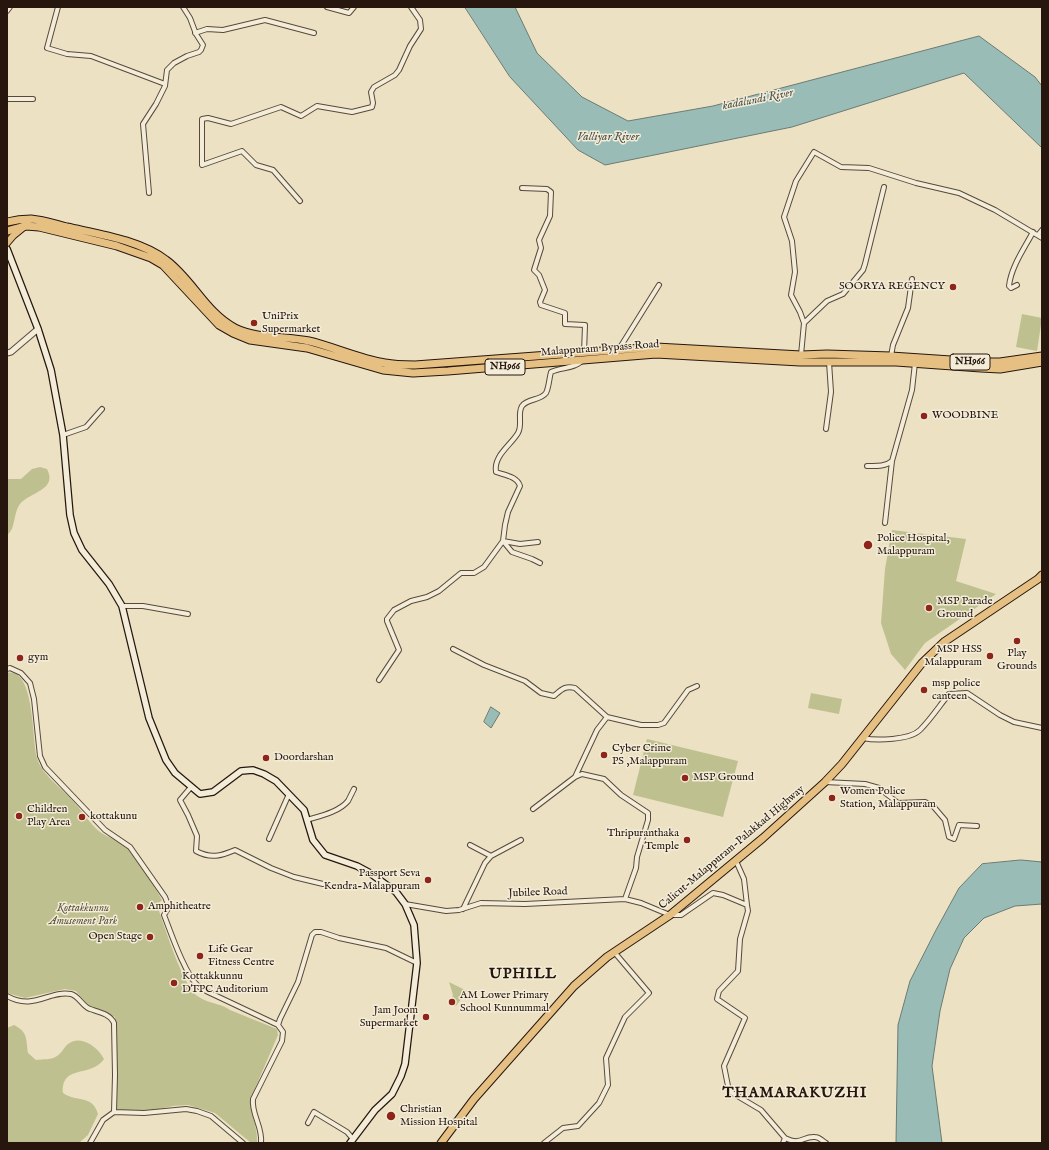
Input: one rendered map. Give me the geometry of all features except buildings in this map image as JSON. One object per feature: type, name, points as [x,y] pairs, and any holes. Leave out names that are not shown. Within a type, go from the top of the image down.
[{"type":"highway","name":"Malappuram Bypass Road","points":[[7,222],[18,219],[32,220],[92,232],[122,240],[155,253],[167,260],[225,321],[236,328],[251,333],[309,341],[384,363],[415,365],[584,354],[619,349],[656,347],[801,355],[828,354],[891,356],[1000,362],[1042,356]]},
{"type":"highway","name":"Malappuram Bypass Road","points":[[7,231],[26,226],[39,227],[117,246],[152,258],[163,265],[219,326],[233,333],[250,340],[307,348],[383,370],[413,373],[582,361],[656,354],[800,362],[828,361],[915,363],[962,368],[1000,369],[1042,362]]},
{"type":"highway","name":"Calicut-Malappuram-Palakkad Highway","points":[[441,1143],[474,1099],[574,986],[615,953],[670,915],[736,861],[825,782],[842,764],[922,663],[944,642],[1042,575]]},
{"type":"main road","points":[[7,218],[18,219]]},
{"type":"main road","points":[[7,244],[13,236],[26,226]]},
{"type":"main road","points":[[7,249],[9,262],[38,329],[51,370],[63,435],[70,514],[74,533],[82,550],[109,584],[122,606],[149,718],[166,760],[175,773],[200,794],[213,792],[241,771],[253,770],[276,781],[304,810],[313,840],[325,855],[357,866],[392,888],[405,904],[414,925],[417,963],[405,1064],[392,1094],[375,1110],[352,1141]]},
{"type":"street","points":[[7,11],[10,7]]},
{"type":"street","points":[[58,7],[47,48],[67,54],[91,56],[165,84]]},
{"type":"street","points":[[149,193],[143,124],[156,104],[165,84],[167,70],[170,66],[182,59],[194,55],[201,50],[203,45],[195,33],[190,18],[183,7]]},
{"type":"street","points":[[327,7],[349,13],[354,7]]},
{"type":"street","points":[[300,201],[273,170],[256,165],[242,151],[202,165],[202,119],[208,118],[230,124],[281,107],[301,116],[317,106],[352,112],[372,107],[373,103],[371,92],[374,87],[395,75],[399,70],[410,46],[421,28],[420,20],[411,7]]},
{"type":"street","points":[[195,33],[207,29],[223,30],[266,20],[314,33]]},
{"type":"street","points":[[7,99],[33,99]]},
{"type":"street","points":[[801,355],[804,323],[791,295],[795,272],[793,248],[784,217],[796,181],[814,152],[841,167],[870,168],[916,183],[959,193],[995,210],[1040,237],[1042,230]]},
{"type":"street","points":[[804,323],[828,300],[843,294],[863,270],[866,264],[884,187]]},
{"type":"street","points":[[522,188],[547,189],[551,192],[550,216],[539,240],[541,248],[534,270],[539,275],[545,290],[541,305],[565,313],[565,324],[585,325],[584,354]]},
{"type":"street","points":[[1017,285],[1011,288],[1009,286],[1013,269],[1033,232]]},
{"type":"street","points":[[891,356],[893,345],[908,308],[912,279]]},
{"type":"street","points":[[619,349],[659,285]]},
{"type":"street","points":[[7,353],[16,348],[38,329]]},
{"type":"street","points":[[379,680],[399,650],[393,632],[387,622],[387,619],[394,610],[411,601],[427,597],[439,590],[461,573],[474,573],[484,567],[503,541],[504,525],[508,512],[520,486],[519,482],[496,472],[496,464],[499,457],[521,426],[520,412],[523,405],[528,401],[545,395],[551,372],[578,365],[582,361]]},
{"type":"street","points":[[826,429],[831,392],[828,361]]},
{"type":"street","points":[[885,524],[892,461],[912,390],[915,363]]},
{"type":"street","points":[[63,435],[86,427],[102,409]]},
{"type":"street","points":[[866,466],[880,466],[889,464],[892,461]]},
{"type":"street","points":[[503,541],[520,544],[538,542]]},
{"type":"street","points":[[503,541],[512,552],[540,563]]},
{"type":"street","points":[[122,606],[143,606],[188,614]]},
{"type":"street","points":[[453,649],[484,665],[525,681],[541,692],[550,696],[554,696],[564,687],[569,686],[575,688],[607,717],[641,725],[658,725],[664,723],[688,690],[697,686]]},
{"type":"street","points":[[8,669],[21,673],[30,684],[34,699],[40,756],[45,767],[105,830],[130,847],[165,897],[168,907],[164,915],[183,961],[198,986],[278,1025],[283,1032],[282,1040],[253,1099],[252,1107],[258,1121],[261,1143]]},
{"type":"street","points":[[862,738],[874,740],[899,738],[919,731],[949,694],[966,693],[1000,715],[1014,722],[1042,728]]},
{"type":"street","points":[[575,777],[597,730],[607,717]]},
{"type":"street","points":[[533,810],[575,777],[582,774],[604,780],[621,795],[648,813],[648,820],[637,857],[636,868],[625,899]]},
{"type":"street","points":[[825,782],[866,784],[879,788],[898,803],[925,802],[933,806],[945,820],[949,837],[954,839],[959,825],[977,826]]},
{"type":"street","points":[[191,787],[180,800],[197,836],[196,851],[204,855],[222,856],[235,850],[294,877],[323,884]]},
{"type":"street","points":[[307,820],[339,808],[347,802],[354,790]]},
{"type":"street","points":[[269,839],[289,794]]},
{"type":"street","points":[[463,909],[485,863],[491,856],[521,840]]},
{"type":"street","points":[[470,844],[491,856]]},
{"type":"street","points":[[736,861],[744,879],[748,911],[740,939],[738,971],[718,991],[717,999],[745,1018],[724,1066],[729,1091],[761,1110],[786,1138],[794,1142],[800,1142],[813,1136],[819,1137],[826,1143]]},
{"type":"street","points":[[670,915],[680,915],[713,892],[723,894],[747,905]]},
{"type":"street","name":"Jubilee Road","points":[[405,904],[446,911],[459,910],[481,903],[525,904],[625,899],[641,903],[670,915]]},
{"type":"street","points":[[278,1025],[298,982],[312,935],[315,932],[322,932],[339,938],[386,948],[417,963]]},
{"type":"street","points":[[544,1143],[563,1128],[578,1126],[600,1103],[608,1085],[606,1058],[625,1017],[649,993],[615,953]]},
{"type":"street","points":[[7,996],[23,1001],[33,1002],[60,994],[70,994],[74,995],[87,1008],[112,1019],[114,1023],[114,1112]]},
{"type":"street","points":[[90,1143],[103,1120],[114,1112],[144,1113],[186,1109],[211,1116],[243,1143]]},
{"type":"street","points":[[308,1123],[314,1112],[346,1132],[352,1141]]},
{"type":"street","points":[[783,1143],[786,1138]]},
{"type":"green space","points":[[1022,314],[1042,318],[1037,351],[1016,347]]},
{"type":"green space","points":[[40,467],[47,469],[49,482],[41,490],[20,504],[16,512],[12,529],[7,535],[7,479],[21,479],[32,469]]},
{"type":"green space","name":"MSP Parade Ground","points":[[892,530],[966,539],[956,581],[996,594],[925,643],[905,670],[891,654],[881,623],[885,569]]},
{"type":"green space","name":"Kottakkunnu Amusement Park","points":[[7,673],[16,674],[23,681],[31,707],[37,758],[43,770],[68,795],[96,829],[127,847],[150,879],[162,900],[157,905],[175,955],[187,982],[193,991],[199,997],[207,1001],[223,1006],[277,1029],[278,1035],[250,1100],[257,1143],[251,1143],[215,1113],[188,1105],[173,1106],[144,1112],[115,1111],[117,1052],[115,1017],[89,1007],[76,991],[65,989],[25,998],[7,993]]},
{"type":"green space","points":[[811,693],[842,699],[839,714],[808,708]]},
{"type":"green space","name":"MSP Ground","points":[[647,739],[738,761],[723,817],[633,795]]},
{"type":"green space","points":[[449,982],[467,991],[456,1006],[451,1002],[453,995]]},
{"type":"green space","points":[[14,1025],[22,1030],[26,1036],[28,1053],[36,1060],[55,1057],[68,1044],[78,1040],[89,1043],[98,1050],[104,1059],[98,1065],[78,1072],[67,1078],[64,1084],[63,1093],[88,1101],[92,1104],[98,1114],[88,1135],[79,1143],[7,1143],[7,1028]]},
{"type":"water","name":"Valliyar River","points":[[465,7],[515,7],[537,53],[582,97],[628,121],[713,106],[979,36],[1035,77],[1042,86],[1042,148],[964,73],[792,127],[605,165],[578,150],[510,77]]},
{"type":"water","points":[[491,707],[500,713],[491,728],[484,722]]},
{"type":"water","points":[[1021,860],[1042,862],[1042,904],[1015,906],[984,918],[964,938],[950,969],[940,1011],[932,1066],[942,1143],[896,1143],[898,1025],[910,981],[959,888],[982,864]]},
{"type":"place","name":"SOORYA REGENCY","points":[[953,287]]},
{"type":"place","name":"UniPrix Supermarket","points":[[254,323]]},
{"type":"place","name":"WOODBINE","points":[[924,416]]},
{"type":"place","name":"Police Hospital, Malappuram","points":[[868,545]]},
{"type":"place","name":"MSP Parade Ground","points":[[929,608]]},
{"type":"place","name":"Play Grounds","points":[[1017,641]]},
{"type":"place","name":"MSP HSS Malappuram","points":[[990,656]]},
{"type":"place","name":"gym","points":[[20,658]]},
{"type":"place","name":"msp police canteen","points":[[924,690]]},
{"type":"place","name":"Cyber Crime PS ,Malappuram","points":[[604,755]]},
{"type":"place","name":"Doordarshan","points":[[266,758]]},
{"type":"place","name":"MSP Ground","points":[[685,778]]},
{"type":"place","name":"Women Police Station, Malappuram","points":[[832,798]]},
{"type":"place","name":"Children Play Area","points":[[19,816]]},
{"type":"place","name":"kottakunu","points":[[82,817]]},
{"type":"place","name":"Thripuranthaka Temple","points":[[687,840]]},
{"type":"place","name":"Passport Seva Kendra-Malappuram","points":[[428,880]]},
{"type":"place","name":"Amphitheatre","points":[[140,907]]},
{"type":"place","name":"Open Stage","points":[[150,937]]},
{"type":"place","name":"Life Gear Fitness Centre","points":[[200,956]]},
{"type":"place","name":"Kottakkunnu DTPC Auditorium","points":[[174,983]]},
{"type":"place","name":"AM Lower Primary School Kunnummal","points":[[452,1002]]},
{"type":"place","name":"Jam Joom Supermarket","points":[[426,1017]]},
{"type":"place","name":"Christian Mission Hospital","points":[[391,1116]]},
{"type":"district","name":"UPHILL","points":[[523,975]]},
{"type":"district","name":"THAMARAKUZHI","points":[[795,1094]]},
{"type":"water label","name":"kadalundi River","points":[[758,100]]}]
